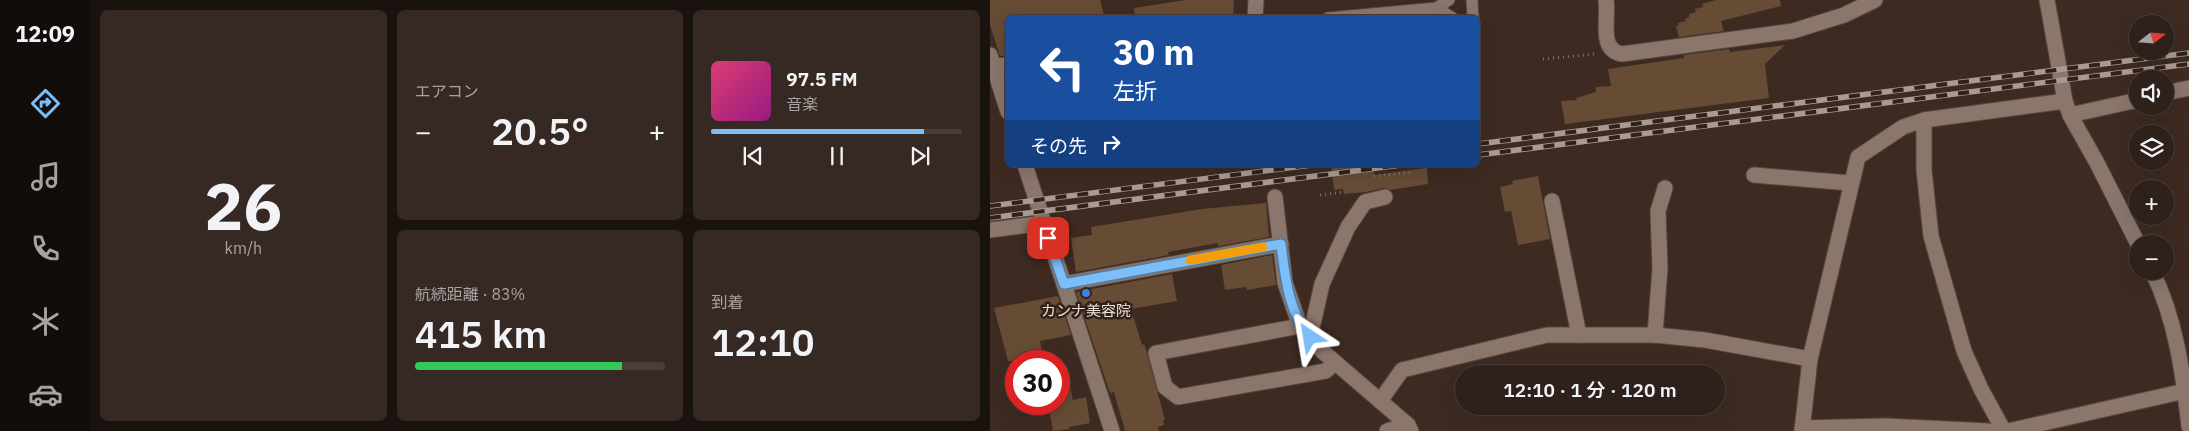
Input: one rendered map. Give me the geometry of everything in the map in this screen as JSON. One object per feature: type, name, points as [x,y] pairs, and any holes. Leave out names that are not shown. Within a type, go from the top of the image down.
[{"type":"street","points":[[1255,15],[1256,0]]},
{"type":"street","points":[[1606,0],[1606,40],[1608,47],[1614,52],[1631,53],[1793,32],[1828,21],[1860,4],[1875,0]]},
{"type":"street","points":[[2047,0],[2068,108],[2133,235]]},
{"type":"street","points":[[997,62],[1005,98]]},
{"type":"street","points":[[2174,91],[2189,88]]},
{"type":"street","points":[[1988,431],[1886,426],[1802,430],[1810,359],[1850,183],[1858,157],[1903,127],[1924,120],[2129,101]]},
{"type":"street","points":[[1924,120],[1924,170],[1931,236],[1964,351],[1981,389],[2004,431]]},
{"type":"street","points":[[1026,167],[1112,431]]},
{"type":"street","points":[[1754,175],[1850,183]]},
{"type":"street","points":[[1656,335],[1660,268],[1658,211],[1665,188]]},
{"type":"street","points":[[1310,337],[1322,284],[1348,227],[1364,202],[1385,196]]},
{"type":"street","points":[[1275,197],[1285,283],[1300,326],[1335,362],[1410,428]]},
{"type":"street","points":[[1552,201],[1579,334]]},
{"type":"street","points":[[990,230],[1044,222]]},
{"type":"street","points":[[1064,284],[1281,244]]},
{"type":"street","points":[[2156,280],[2182,366],[2189,426]]},
{"type":"street","points":[[1300,326],[1156,353],[1165,387],[1178,397],[1326,370],[1335,362]]},
{"type":"street","points":[[1380,401],[1402,370],[1547,335],[1656,335],[1705,340],[1810,359]]},
{"type":"street","points":[[2008,431],[2185,391]]},
{"type":"street","points":[[1387,431],[1410,428]]},
{"type":"lane","points":[[1372,15],[1436,8],[1449,0]]},
{"type":"lane","points":[[1472,0],[1473,15]]},
{"type":"lane","points":[[1436,8],[1448,15]]},
{"type":"path","points":[[1543,59],[1614,52]]},
{"type":"path","points":[[1374,176],[1413,172]]},
{"type":"path","points":[[1320,195],[1343,192]]},
{"type":"building","points":[[990,0],[1100,0],[1104,15],[1005,15],[1005,56],[1000,56],[990,25]]},
{"type":"building","points":[[1186,0],[1234,0],[1233,15],[1135,15],[1134,8]]},
{"type":"building","points":[[1716,0],[1780,0],[1781,6],[1721,21],[1724,31],[1679,37],[1676,26],[1679,25],[1678,23],[1686,21],[1685,19],[1689,17],[1689,14],[1696,12],[1695,9],[1703,7],[1702,4]]},
{"type":"building","points":[[1785,45],[1765,64],[1769,98],[1565,124],[1561,101],[1577,100],[1576,98],[1596,92],[1596,87],[1611,86],[1608,69],[1684,58],[1684,55],[1729,49],[1730,52]]},
{"type":"building","points":[[1331,167],[1373,167],[1374,175],[1427,168],[1428,184],[1344,194],[1343,189],[1334,190]]},
{"type":"building","points":[[1538,176],[1550,239],[1518,245],[1511,211],[1505,212],[1500,187],[1513,184],[1512,181]]},
{"type":"building","points":[[1266,203],[1269,237],[1218,246],[1218,243],[1168,252],[1169,255],[1076,272],[1071,238],[1092,235],[1091,227],[1202,209]]},
{"type":"building","points":[[1272,255],[1276,285],[1247,290],[1246,287],[1225,290],[1221,265]]},
{"type":"building","points":[[1172,274],[1177,301],[1131,309],[1142,345],[1144,344],[1147,353],[1165,420],[1163,421],[1164,425],[1158,427],[1159,431],[1125,431],[1114,392],[1110,393],[1076,292]]},
{"type":"building","points":[[1058,296],[1071,335],[1040,341],[1042,350],[1005,350],[994,308]]},
{"type":"building","points":[[1070,387],[1073,400],[1086,397],[1090,423],[1069,427],[1070,429],[1053,431],[1050,415],[1070,415]]},
{"type":"railway","points":[[1480,144],[2189,53]]},
{"type":"railway","points":[[1480,155],[2189,64]]},
{"type":"railway","points":[[990,206],[1296,167]]},
{"type":"railway","points":[[990,218],[1385,167]]},
{"type":"slow traffic","points":[[1190,260],[1263,247]]},
{"type":"place","name":"カンナ美容院","points":[[1086,293]]},
{"type":"route","points":[[1048,238],[1064,284],[1281,244],[1285,283],[1300,326],[1310,337]]}]
